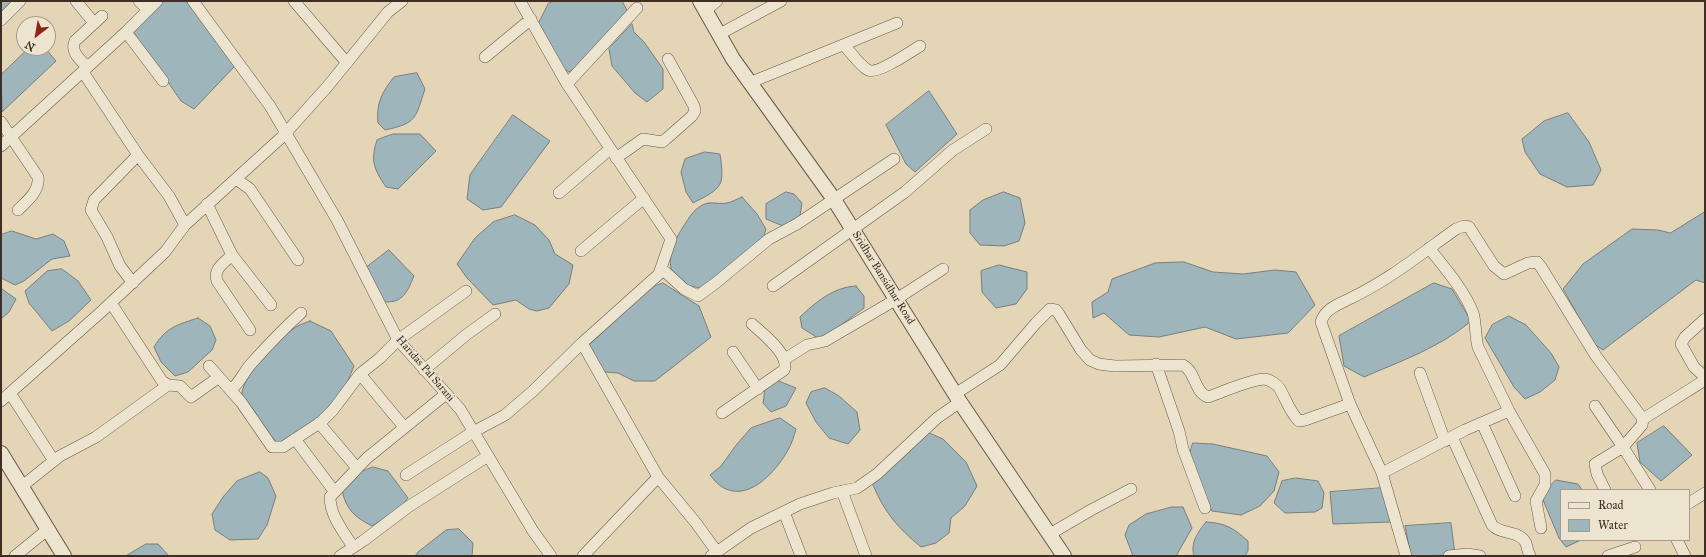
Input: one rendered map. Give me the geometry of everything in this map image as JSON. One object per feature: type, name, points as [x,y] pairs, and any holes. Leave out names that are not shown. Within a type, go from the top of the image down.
[{"type":"street","points":[[1,20],[20,1]]},
{"type":"street","points":[[76,1],[98,19],[75,41],[72,46],[74,53],[138,154],[169,196],[185,225]]},
{"type":"street","points":[[139,1],[148,10]]},
{"type":"street","points":[[1,146],[126,32],[157,1]]},
{"type":"street","name":"Haridas Pal Sarani","points":[[193,1],[270,106],[337,220],[398,340],[460,409],[533,531],[551,556]]},
{"type":"street","points":[[294,1],[347,63]]},
{"type":"street","points":[[1,401],[133,283],[165,252],[185,225],[286,133],[347,63],[388,12],[402,1]]},
{"type":"street","points":[[406,475],[473,432],[505,415],[533,391],[582,343],[658,274],[670,238],[568,84],[520,1]]},
{"type":"street","points":[[702,6],[717,1]]},
{"type":"street","points":[[718,35],[781,1]]},
{"type":"street","name":"Sridhar Bansidhar Road","points":[[702,6],[718,35],[749,83],[833,198],[895,300],[958,398],[1064,556]]},
{"type":"street","points":[[568,84],[637,8]]},
{"type":"street","points":[[486,57],[531,19]]},
{"type":"street","points":[[749,83],[897,23]]},
{"type":"street","points":[[126,32],[163,81]]},
{"type":"street","points":[[844,45],[867,70],[873,72],[881,69],[920,46]]},
{"type":"street","points":[[616,158],[643,139],[662,142],[692,116],[695,111],[694,106],[668,59]]},
{"type":"street","points":[[1,122],[38,177],[39,182],[36,192],[18,210]]},
{"type":"street","points":[[773,286],[852,228],[905,192],[953,150],[986,129]]},
{"type":"street","points":[[560,193],[610,149]]},
{"type":"street","points":[[133,283],[120,266],[107,237],[91,210],[94,200],[138,154]]},
{"type":"street","points":[[660,268],[684,289],[698,296],[769,239],[797,224],[833,198],[894,159]]},
{"type":"street","points":[[236,179],[250,189],[298,260]]},
{"type":"street","points":[[581,251],[644,198]]},
{"type":"street","points":[[207,204],[232,255],[271,305]]},
{"type":"street","points":[[1406,556],[1382,473],[1350,404],[1321,322],[1322,317],[1331,308],[1374,287],[1456,229],[1464,226],[1469,227],[1494,266],[1504,274],[1528,263],[1537,262],[1596,356],[1643,419],[1642,425],[1623,447],[1595,464],[1597,474],[1604,489]]},
{"type":"street","points":[[1429,248],[1454,279],[1473,314],[1475,337],[1478,347],[1509,411],[1545,474],[1545,485],[1538,494],[1536,501],[1541,528]]},
{"type":"street","points":[[232,255],[217,270],[215,275],[217,281],[250,330]]},
{"type":"street","points":[[785,359],[807,346],[825,341],[895,300],[943,269]]},
{"type":"street","points":[[209,366],[231,390],[272,446],[283,448],[319,423],[333,410],[360,374],[380,358],[398,340],[466,291]]},
{"type":"street","points":[[111,303],[162,381],[168,385],[180,386],[192,397],[219,377]]},
{"type":"street","points":[[582,343],[658,477],[696,523],[714,554],[751,528],[800,504],[842,491],[858,488],[877,474],[958,398],[1000,365],[1050,309],[1056,310],[1077,345],[1090,360],[1099,364],[1115,366],[1156,364],[1184,365],[1187,367],[1200,391],[1203,395],[1208,397],[1256,380],[1266,379],[1279,388],[1294,416],[1299,421],[1350,404]]},
{"type":"street","points":[[231,390],[238,384],[246,371],[274,337],[301,313]]},
{"type":"street","points":[[424,370],[466,335],[495,314]]},
{"type":"street","points":[[1643,419],[1705,379],[1694,367],[1681,344],[1685,337],[1705,319]]},
{"type":"street","points":[[722,413],[784,370],[786,366],[785,359],[769,338],[752,324]]},
{"type":"street","points":[[733,352],[758,388]]},
{"type":"street","points":[[1156,364],[1179,431],[1183,449],[1206,508]]},
{"type":"street","points":[[360,374],[404,427]]},
{"type":"street","points":[[1420,374],[1449,439],[1492,525],[1498,530],[1520,537],[1525,542],[1530,556]]},
{"type":"street","points":[[20,487],[54,461],[96,438],[168,385]]},
{"type":"street","points":[[10,394],[54,461]]},
{"type":"street","points":[[353,548],[336,520],[330,504],[330,497],[357,468],[404,427],[446,394]]},
{"type":"street","points":[[1595,406],[1649,489]]},
{"type":"street","points":[[1382,473],[1509,411]]},
{"type":"street","points":[[319,423],[357,468]]},
{"type":"street","points":[[1482,423],[1515,496]]},
{"type":"street","points":[[295,439],[334,491]]},
{"type":"street","points":[[1,453],[20,487],[64,556]]},
{"type":"street","points":[[340,556],[408,508],[488,456]]},
{"type":"street","points":[[583,556],[658,477]]},
{"type":"street","points":[[1050,534],[1131,489]]},
{"type":"street","points":[[842,491],[866,556]]},
{"type":"street","points":[[1690,502],[1705,493]]},
{"type":"street","points":[[784,512],[801,556]]},
{"type":"street","points":[[15,556],[47,530]]},
{"type":"street","points":[[1678,541],[1685,556]]},
{"type":"street","points":[[1608,556],[1635,548]]},
{"type":"street","points":[[1449,556],[1467,554],[1480,556]]},
{"type":"water","points":[[1,1],[14,1],[1,13]]},
{"type":"water","points":[[163,1],[186,1],[235,66],[194,109],[181,101],[134,33]]},
{"type":"water","points":[[553,1],[622,1],[628,12],[578,67],[569,72],[557,64],[538,24],[548,4]]},
{"type":"water","points":[[632,24],[634,32],[644,42],[663,69],[663,89],[647,102],[635,93],[612,66],[609,49]]},
{"type":"water","points":[[21,56],[52,56],[56,61],[2,112],[1,75]]},
{"type":"water","points":[[417,73],[425,89],[417,113],[410,122],[385,130],[378,123],[378,109],[383,93],[394,77]]},
{"type":"water","points":[[929,91],[957,134],[915,172],[906,164],[886,125]]},
{"type":"water","points":[[1568,113],[1589,142],[1601,170],[1593,185],[1567,187],[1540,174],[1525,152],[1522,139],[1544,121]]},
{"type":"water","points":[[513,115],[550,141],[501,207],[483,210],[467,199],[470,175]]},
{"type":"water","points":[[393,134],[420,134],[436,151],[398,189],[386,187],[374,165],[374,154],[377,140]]},
{"type":"water","points":[[705,152],[720,154],[722,173],[721,180],[716,190],[693,203],[686,192],[681,172],[685,159]]},
{"type":"water","points":[[786,192],[794,194],[802,203],[800,216],[783,226],[766,219],[766,204]]},
{"type":"water","points":[[1004,192],[1020,198],[1025,223],[1019,241],[1004,246],[980,245],[970,233],[970,210],[983,200]]},
{"type":"water","points":[[742,197],[757,214],[766,229],[762,242],[701,288],[688,285],[679,280],[673,274],[671,257],[677,237],[692,214],[702,205],[727,203]]},
{"type":"water","points":[[1705,212],[1705,283],[1696,280],[1603,350],[1594,344],[1563,289],[1583,264],[1632,229],[1658,230],[1670,233]]},
{"type":"water","points":[[515,215],[535,225],[549,240],[555,254],[573,265],[569,284],[549,308],[537,311],[529,309],[516,300],[493,305],[467,278],[457,264],[475,238],[493,222]]},
{"type":"water","points":[[12,231],[36,239],[53,234],[64,241],[70,256],[52,259],[24,281],[15,285],[1,278],[1,235]]},
{"type":"water","points":[[389,250],[414,276],[407,292],[404,295],[396,301],[383,302],[367,267]]},
{"type":"water","points":[[1184,262],[1213,272],[1243,274],[1275,270],[1296,272],[1315,305],[1288,333],[1236,339],[1205,327],[1159,337],[1129,335],[1104,313],[1093,318],[1092,302],[1108,292],[1112,279],[1155,263]]},
{"type":"water","points":[[999,265],[1027,272],[1027,289],[1016,304],[996,308],[982,292],[981,271]]},
{"type":"water","points":[[62,269],[78,281],[91,300],[69,321],[52,331],[29,303],[25,291],[47,271]]},
{"type":"water","points":[[663,283],[699,306],[711,337],[655,381],[634,381],[618,373],[605,372],[593,357],[589,345],[650,288]]},
{"type":"water","points":[[1434,283],[1452,289],[1471,321],[1434,346],[1364,377],[1344,366],[1339,336]]},
{"type":"water","points":[[856,286],[864,296],[864,308],[833,331],[818,338],[802,328],[800,317],[818,301],[840,289]]},
{"type":"water","points":[[2,289],[16,299],[9,312],[1,319],[1,290]]},
{"type":"water","points":[[1509,316],[1526,325],[1551,353],[1559,367],[1555,380],[1540,392],[1525,399],[1514,387],[1485,338],[1492,325]]},
{"type":"water","points":[[198,318],[210,326],[216,340],[212,350],[188,372],[175,376],[161,362],[154,347],[158,340],[168,331],[178,325]]},
{"type":"water","points":[[310,321],[331,331],[354,366],[345,388],[320,416],[279,445],[251,412],[243,399],[242,393],[249,377],[271,349],[295,328]]},
{"type":"water","points":[[776,380],[796,388],[786,406],[771,412],[763,403],[765,389]]},
{"type":"water","points":[[825,388],[839,396],[857,412],[860,430],[848,444],[829,438],[816,422],[806,403],[811,392]]},
{"type":"water","points":[[780,418],[796,429],[788,450],[770,474],[754,487],[745,490],[735,491],[726,489],[717,483],[710,475],[721,466],[751,428]]},
{"type":"water","points":[[1664,426],[1692,455],[1661,481],[1640,462],[1637,443]]},
{"type":"water","points":[[927,432],[943,439],[966,462],[977,486],[965,506],[951,518],[949,533],[936,543],[921,547],[892,519],[882,504],[873,485]]},
{"type":"water","points":[[1193,443],[1213,444],[1267,456],[1279,472],[1274,491],[1260,506],[1241,515],[1212,511],[1189,456]]},
{"type":"water","points":[[373,467],[388,471],[408,498],[400,508],[372,526],[352,512],[346,503],[342,490],[358,473]]},
{"type":"water","points":[[260,472],[268,478],[276,496],[267,525],[258,539],[230,540],[215,530],[212,514],[223,497],[237,481]]},
{"type":"water","points":[[1296,478],[1318,481],[1324,493],[1322,508],[1315,512],[1285,513],[1274,503],[1282,481]]},
{"type":"water","points":[[1556,480],[1578,484],[1581,489],[1560,489],[1560,539],[1543,500],[1547,489]]},
{"type":"water","points":[[1383,488],[1391,522],[1333,524],[1330,492]]},
{"type":"water","points":[[1172,507],[1183,507],[1192,528],[1176,556],[1133,556],[1125,535],[1129,525],[1146,514]]},
{"type":"water","points":[[1206,522],[1229,527],[1248,541],[1248,551],[1245,556],[1194,556],[1194,542]]},
{"type":"water","points":[[1451,523],[1455,555],[1411,556],[1405,526]]},
{"type":"water","points":[[459,529],[473,543],[472,556],[415,556],[446,530]]},
{"type":"water","points":[[1561,541],[1579,541],[1566,547]]},
{"type":"water","points":[[146,544],[158,544],[169,556],[126,556]]}]
